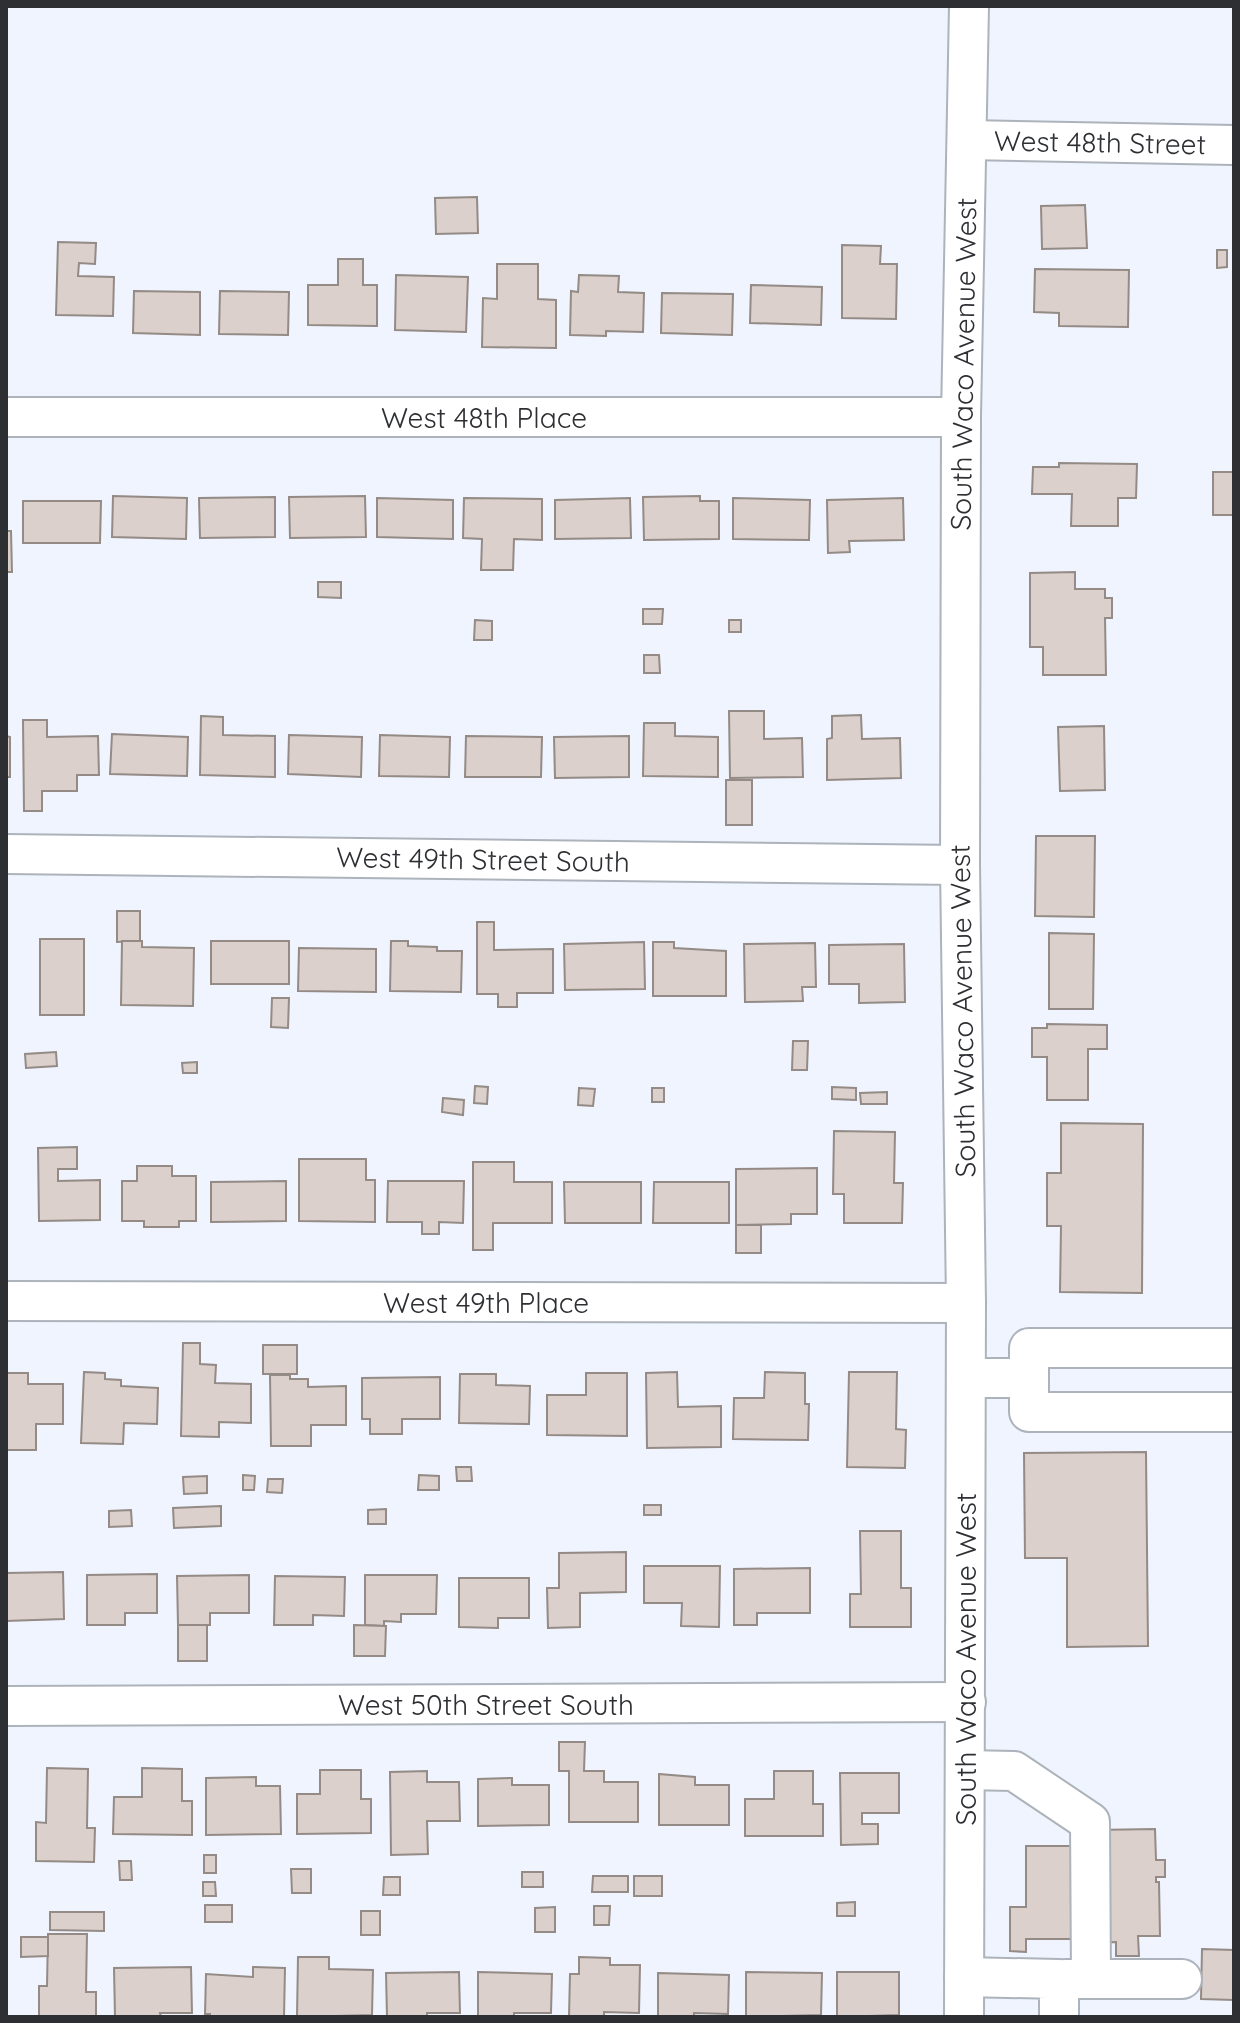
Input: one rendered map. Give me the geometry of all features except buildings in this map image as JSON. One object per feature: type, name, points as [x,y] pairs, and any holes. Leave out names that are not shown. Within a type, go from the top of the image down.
[{"type":"street","name":"South Waco Avenue West","points":[[964,2017],[966,1303],[960,865],[961,417],[969,6]]},
{"type":"street","name":"West 48th Street","points":[[967,140],[1234,145]]},
{"type":"street","name":"West 48th Place","points":[[6,417],[961,417]]},
{"type":"street","name":"West 49th Street South","points":[[6,854],[960,865]]},
{"type":"street","name":"West 49th Place","points":[[6,1301],[966,1303]]},
{"type":"street","points":[[1234,1348],[1029,1348],[1029,1412],[1234,1412]]},
{"type":"street","points":[[966,1378],[1029,1378]]},
{"type":"street","name":"West 50th Street South","points":[[6,1706],[966,1702]]},
{"type":"street","points":[[965,1770],[1014,1771],[1090,1822],[1075,1979],[1059,2017]]},
{"type":"street","points":[[964,1977],[1182,1979]]}]
